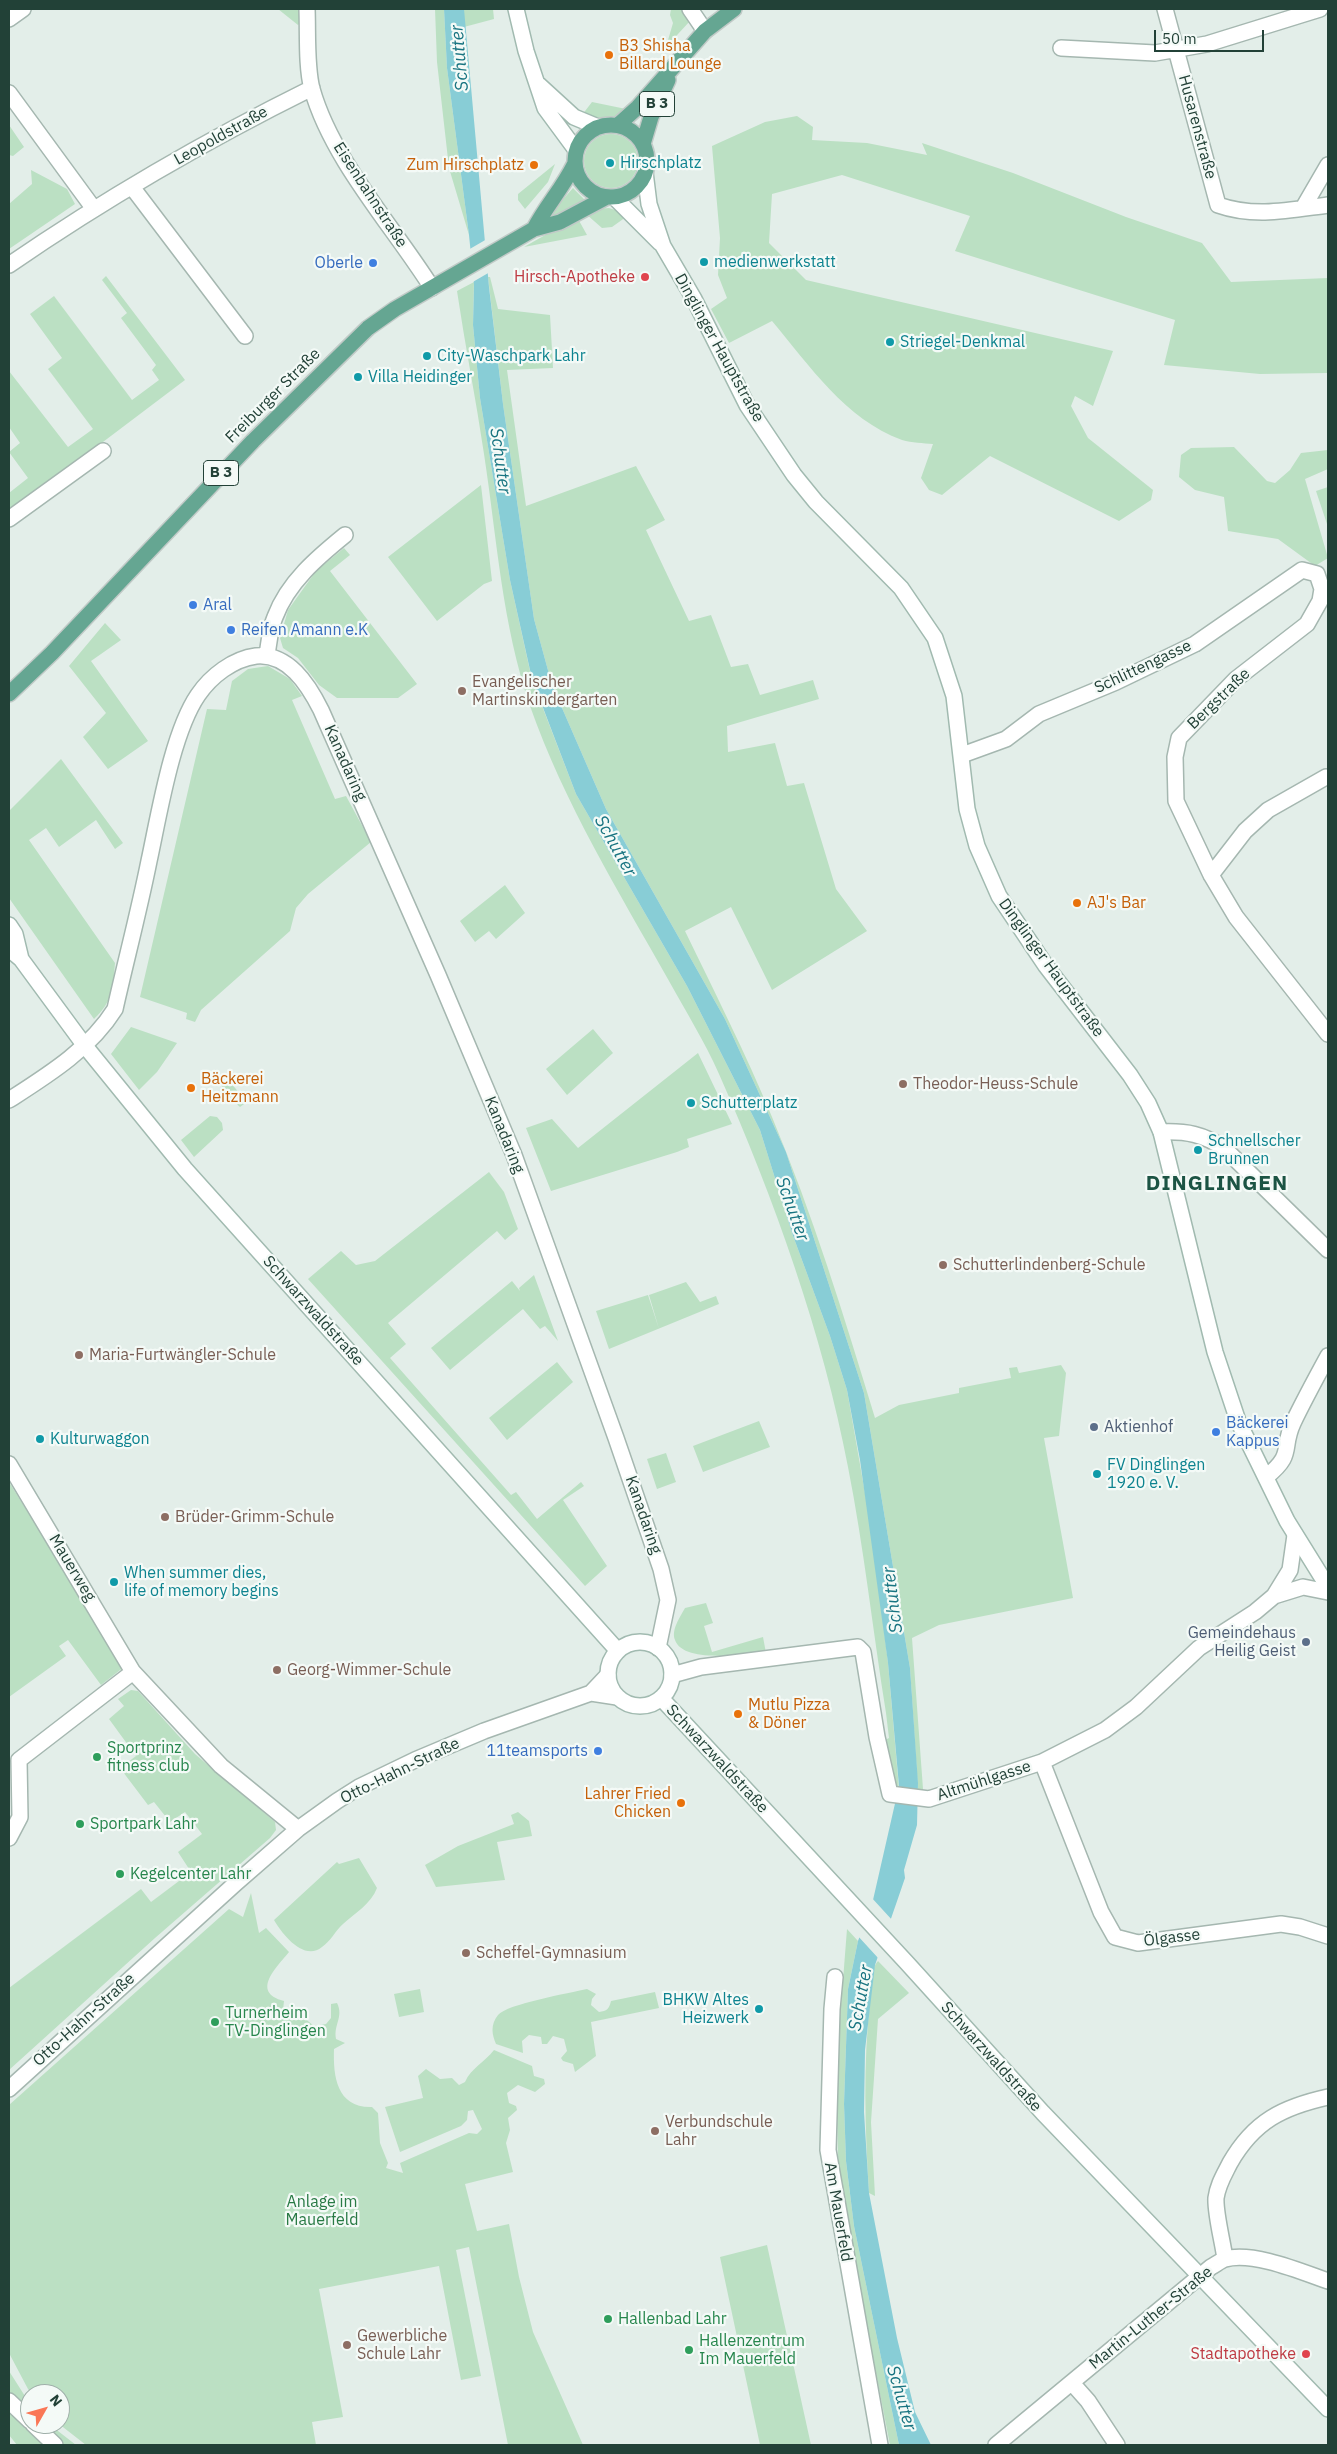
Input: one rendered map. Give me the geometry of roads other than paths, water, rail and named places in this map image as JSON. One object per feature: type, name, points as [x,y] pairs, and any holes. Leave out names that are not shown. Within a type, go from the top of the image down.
[{"type":"main road","name":"B 3","points":[[575,158],[588,133],[598,127],[618,126],[638,107],[705,31],[734,9]]},
{"type":"main road","name":"B 3","points":[[611,197],[634,189],[645,172],[647,158],[643,144],[651,117],[675,65]]},
{"type":"main road","points":[[618,126],[636,136],[643,144]]},
{"type":"main road","points":[[575,158],[578,177],[585,187],[595,194],[611,197]]},
{"type":"main road","name":"Freiburger Straße","points":[[534,229],[542,214],[561,191],[575,158]]},
{"type":"main road","name":"Freiburger Straße","points":[[9,694],[52,653],[203,491],[336,357],[368,328],[432,288],[534,229],[560,222],[611,197]]},
{"type":"street","points":[[9,19],[23,9]]},
{"type":"street","name":"Eisenbahnstraße","points":[[307,9],[312,88],[331,136],[350,169],[432,288]]},
{"type":"street","points":[[516,9],[526,51],[545,108],[575,158]]},
{"type":"street","points":[[690,9],[705,31]]},
{"type":"street","name":"Husarenstraße","points":[[1165,9],[1218,205],[1244,213],[1260,214],[1303,208]]},
{"type":"street","points":[[1061,48],[1155,53],[1207,44],[1320,9]]},
{"type":"street","points":[[538,84],[574,117],[598,127]]},
{"type":"street","name":"Leopoldstraße","points":[[9,265],[94,209],[261,113],[312,88]]},
{"type":"street","points":[[9,93],[94,209]]},
{"type":"street","points":[[1303,208],[1328,165]]},
{"type":"street","name":"Dinglinger Hauptstraße","points":[[645,172],[649,204],[663,246],[694,299],[747,405],[794,475],[816,502],[901,588],[935,638],[954,696],[968,810],[977,846],[999,896],[1046,966],[1130,1075],[1148,1103],[1161,1132],[1224,1382],[1238,1421],[1295,1534],[1328,1587]]},
{"type":"street","points":[[132,187],[245,336]]},
{"type":"street","name":"Dinglinger Hauptstraße","points":[[611,197],[663,246]]},
{"type":"street","points":[[1303,208],[1328,205]]},
{"type":"street","points":[[9,519],[103,451]]},
{"type":"street","points":[[9,1100],[86,1046],[104,1027],[115,1009],[155,828],[179,738],[187,716],[198,695],[211,680],[243,658],[267,655],[274,617],[288,592],[310,564],[345,535]]},
{"type":"street","name":"Schlittengasse","points":[[962,755],[1006,740],[1039,714],[1116,682],[1195,644],[1302,570],[1317,574]]},
{"type":"street","name":"Bergstraße","points":[[1317,574],[1322,589],[1320,602],[1307,624],[1236,679],[1180,738],[1175,757],[1176,801],[1211,875],[1236,917],[1328,1034]]},
{"type":"street","name":"Kanadaring","points":[[267,655],[287,664],[297,672],[321,710],[438,975],[514,1155],[661,1569],[668,1600],[658,1648]]},
{"type":"street","points":[[1211,875],[1245,831],[1268,810],[1326,777]]},
{"type":"street","name":"Schwarzwaldstraße","points":[[9,925],[15,934],[21,959]]},
{"type":"street","name":"Schwarzwaldstraße","points":[[9,949],[21,959],[86,1046],[185,1169],[618,1651]]},
{"type":"street","points":[[1161,1132],[1195,1133],[1225,1149],[1328,1250]]},
{"type":"street","points":[[1266,1477],[1277,1468],[1287,1453],[1291,1429],[1328,1356]]},
{"type":"street","name":"Mauerweg","points":[[9,1464],[133,1672],[221,1766],[298,1830]]},
{"type":"street","name":"Altmühlgasse","points":[[672,1675],[701,1667],[858,1647],[863,1652],[877,1737],[893,1794],[929,1799],[1042,1762],[1105,1730],[1136,1707],[1199,1648],[1255,1612],[1274,1596],[1290,1570],[1295,1534]]},
{"type":"street","name":"Altmühlgasse","points":[[1274,1596],[1304,1587],[1328,1592]]},
{"type":"street","points":[[637,1642],[658,1648],[668,1660],[672,1675],[670,1683],[661,1698],[644,1706],[634,1706],[617,1696],[609,1683],[608,1675],[609,1666],[618,1651],[627,1645],[637,1642]]},
{"type":"street","points":[[9,1838],[20,1817],[19,1760],[133,1672]]},
{"type":"street","name":"Otto-Hahn-Straße","points":[[591,1694],[608,1675]]},
{"type":"street","name":"Otto-Hahn-Straße","points":[[9,2089],[236,1883],[298,1830],[359,1787],[415,1760],[484,1731],[591,1694],[617,1696]]},
{"type":"street","name":"Schwarzwaldstraße","points":[[661,1698],[898,1953],[1043,2113],[1328,2409]]},
{"type":"street","name":"Ölgasse","points":[[1042,1762],[1101,1912],[1115,1937],[1138,1943],[1281,1924],[1300,1927],[1328,1936]]},
{"type":"street","name":"Am Mauerfeld","points":[[835,1977],[832,2009],[828,2150],[880,2445]]},
{"type":"street","points":[[1225,2259],[1216,2201],[1219,2183],[1245,2139],[1265,2120],[1300,2103],[1328,2097]]},
{"type":"street","name":"Martin-Luther-Straße","points":[[996,2445],[1225,2259],[1248,2258],[1272,2262],[1328,2281]]},
{"type":"street","points":[[1072,2383],[1088,2402],[1117,2445]]},
{"type":"street","points":[[9,2401],[20,2411]]},
{"type":"street","points":[[43,2434],[55,2445]]},
{"type":"water","name":"Schutter","points":[[444,9],[464,9],[489,287],[503,404],[534,619],[552,685],[606,809],[725,1019],[786,1152],[864,1393],[910,1668],[918,1783],[917,1825],[904,1870],[905,1878],[875,1965],[865,2050],[864,2112],[869,2193],[897,2338],[915,2412],[931,2445],[899,2445],[854,2226],[846,2161],[844,2104],[848,1989],[858,1941],[873,1900],[899,1786],[888,1663],[860,1460],[847,1390],[830,1336],[792,1233],[760,1130],[687,986],[576,794],[532,679],[510,580],[480,398],[473,325],[474,285],[447,68]]},
{"type":"place","name":"B3 Shisha Billard Lounge","points":[[609,55]]},
{"type":"place","name":"Hirschplatz","points":[[610,163]]},
{"type":"place","name":"Zum Hirschplatz","points":[[534,165]]},
{"type":"place","name":"medienwerkstatt","points":[[704,262]]},
{"type":"place","name":"Oberle","points":[[373,263]]},
{"type":"place","name":"Hirsch-Apotheke","points":[[645,277]]},
{"type":"place","name":"Striegel-Denkmal","points":[[890,342]]},
{"type":"place","name":"City-Waschpark Lahr","points":[[427,356]]},
{"type":"place","name":"Villa Heidinger","points":[[358,377]]},
{"type":"place","name":"Aral","points":[[193,605]]},
{"type":"place","name":"Reifen Amann e.K","points":[[231,630]]},
{"type":"place","name":"Evangelischer Martinskindergarten","points":[[462,691]]},
{"type":"place","name":"AJ's Bar","points":[[1077,903]]},
{"type":"place","name":"Theodor-Heuss-Schule","points":[[903,1084]]},
{"type":"place","name":"Bäckerei Heitzmann","points":[[191,1088]]},
{"type":"place","name":"Schutterplatz","points":[[691,1103]]},
{"type":"place","name":"Schnellscher Brunnen","points":[[1198,1150]]},
{"type":"place","name":"Schutterlindenberg-Schule","points":[[943,1265]]},
{"type":"place","name":"Maria-Furtwängler-Schule","points":[[79,1355]]},
{"type":"place","name":"Aktienhof","points":[[1094,1427]]},
{"type":"place","name":"Bäckerei Kappus","points":[[1216,1432]]},
{"type":"place","name":"Kulturwaggon","points":[[40,1439]]},
{"type":"place","name":"FV Dinglingen 1920 e. V.","points":[[1097,1474]]},
{"type":"place","name":"Brüder-Grimm-Schule","points":[[165,1517]]},
{"type":"place","name":"When summer dies, life of memory begins","points":[[114,1582]]},
{"type":"place","name":"Gemeindehaus Heilig Geist","points":[[1306,1642]]},
{"type":"place","name":"Georg-Wimmer-Schule","points":[[277,1670]]},
{"type":"place","name":"Mutlu Pizza & Döner","points":[[738,1714]]},
{"type":"place","name":"11teamsports","points":[[598,1751]]},
{"type":"place","name":"Sportprinz fitness club","points":[[97,1757]]},
{"type":"place","name":"Lahrer Fried Chicken","points":[[681,1803]]},
{"type":"place","name":"Sportpark Lahr","points":[[80,1824]]},
{"type":"place","name":"Kegelcenter Lahr","points":[[120,1874]]},
{"type":"place","name":"Scheffel-Gymnasium","points":[[466,1953]]},
{"type":"place","name":"BHKW Altes Heizwerk","points":[[759,2009]]},
{"type":"place","name":"Turnerheim TV-Dinglingen","points":[[215,2022]]},
{"type":"place","name":"Verbundschule Lahr","points":[[655,2131]]},
{"type":"place","name":"Hallenbad Lahr","points":[[608,2319]]},
{"type":"place","name":"Gewerbliche Schule Lahr","points":[[347,2345]]},
{"type":"place","name":"Hallenzentrum Im Mauerfeld","points":[[689,2350]]},
{"type":"place","name":"Stadtapotheke","points":[[1306,2354]]},
{"type":"district","name":"DINGLINGEN","points":[[1217,1184]]},
{"type":"park label","name":"Anlage im Mauerfeld","points":[[322,2211]]}]
